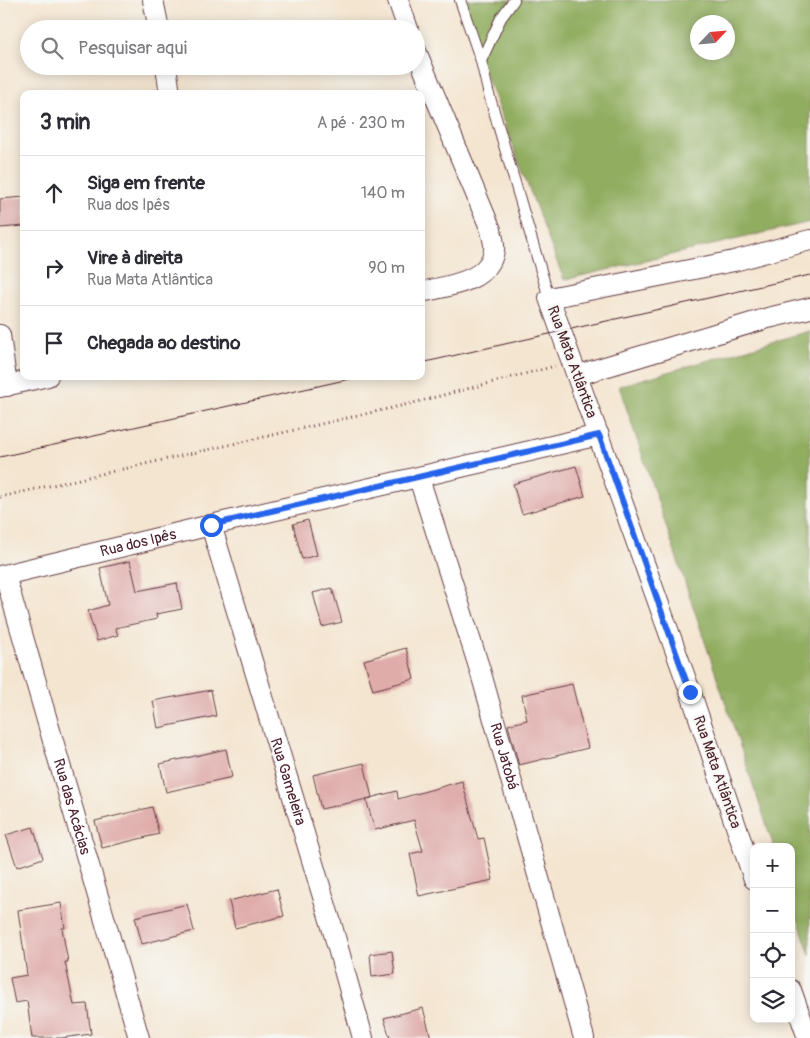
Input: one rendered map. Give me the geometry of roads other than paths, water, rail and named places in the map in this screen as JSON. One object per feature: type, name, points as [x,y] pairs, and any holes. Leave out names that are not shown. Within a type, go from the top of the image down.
[{"type":"street","points":[[153,0],[157,20]]},
{"type":"street","points":[[398,0],[405,20]]},
{"type":"street","points":[[425,72],[491,230],[494,248],[490,262],[483,271],[471,278],[425,291]]},
{"type":"street","points":[[167,75],[169,90]]},
{"type":"street","points":[[549,298],[734,261],[810,240]]},
{"type":"street","name":"Rua Mata Atlântica","points":[[549,298],[690,692],[750,867]]},
{"type":"street","points":[[575,368],[810,308]]},
{"type":"street","points":[[0,335],[4,387],[32,380]]},
{"type":"street","name":"Rua dos Ipês","points":[[2,576],[211,525],[599,435]]},
{"type":"street","name":"Rua Jatobá","points":[[419,478],[480,670],[584,1038]]},
{"type":"street","name":"Rua Gameleira","points":[[211,525],[331,923],[363,1038]]},
{"type":"street","name":"Rua das Acácias","points":[[2,576],[139,1038]]},
{"type":"street","points":[[795,1001],[808,1038]]},
{"type":"lane","points":[[460,0],[481,61],[488,91],[549,298]]},
{"type":"lane","points":[[481,61],[501,18],[514,0]]},
{"type":"tram line","points":[[425,362],[810,275]]},
{"type":"tram line","points":[[0,457],[345,380]]}]
